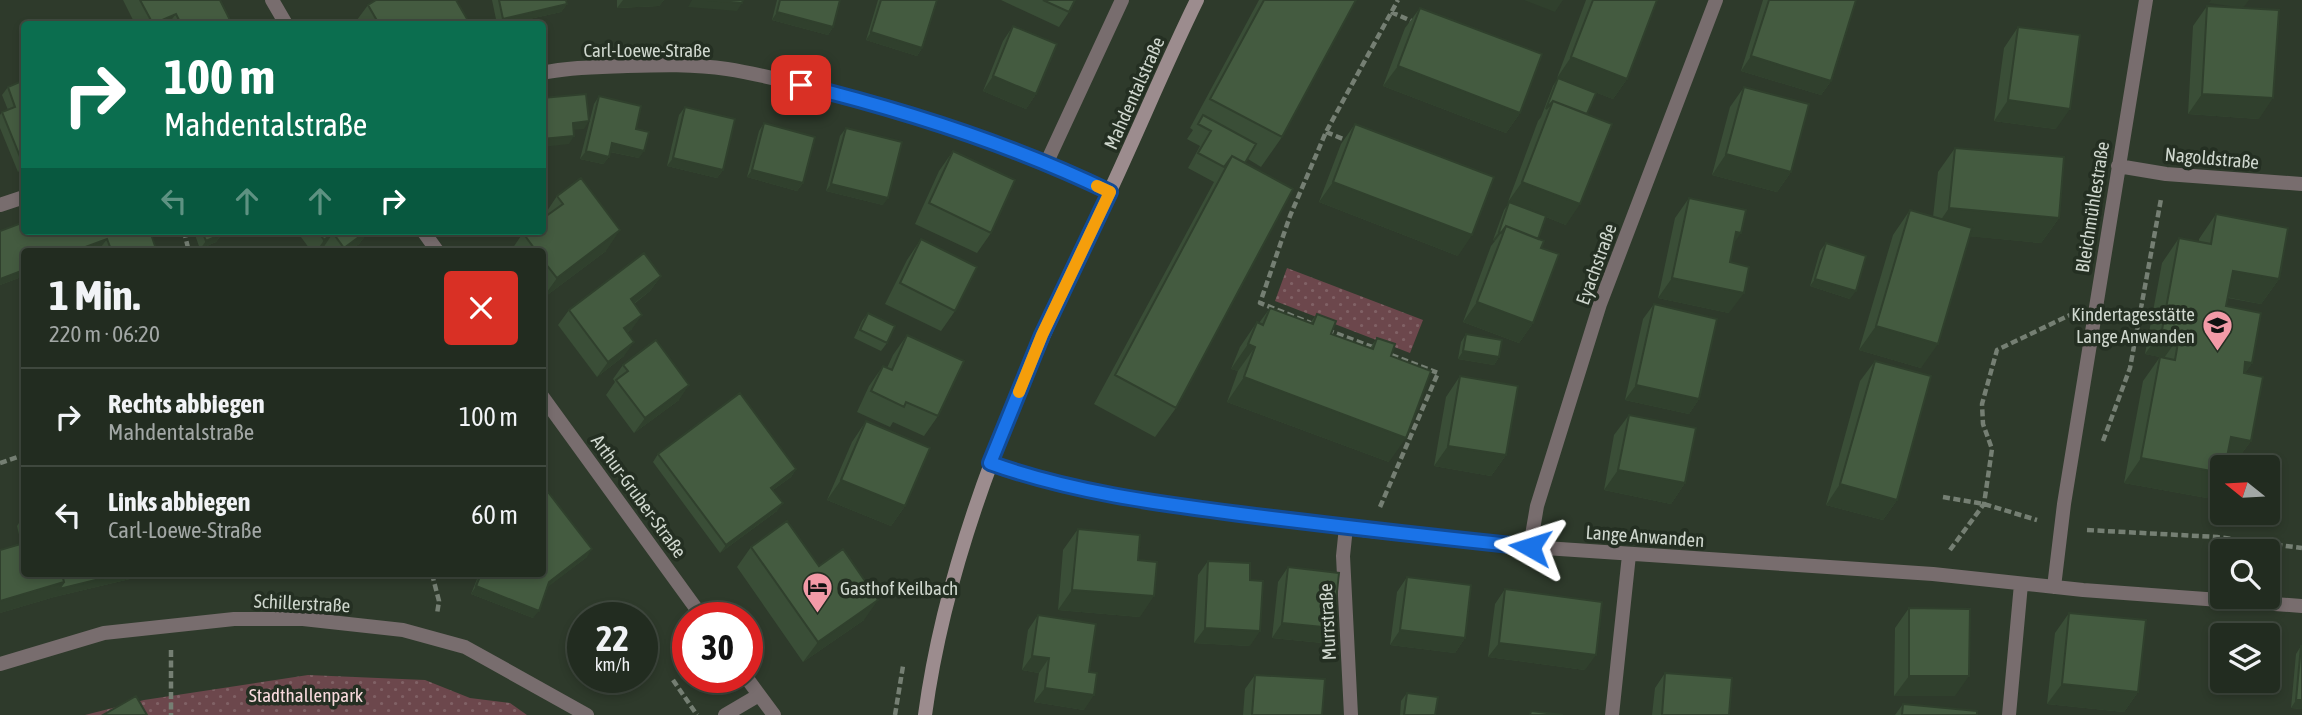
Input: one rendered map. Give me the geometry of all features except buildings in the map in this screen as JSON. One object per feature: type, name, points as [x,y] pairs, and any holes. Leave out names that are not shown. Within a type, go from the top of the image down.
[{"type":"main road","name":"Mahdentalstraße","points":[[926,715],[933,660],[949,590],[990,463],[1042,335],[1197,0]]},
{"type":"street","points":[[272,0],[284,21]]},
{"type":"street","points":[[1046,164],[1122,0]]},
{"type":"street","name":"Eyachstraße","points":[[1530,547],[1537,506],[1601,304],[1716,0]]},
{"type":"street","name":"Bleichmühlestraße","points":[[2054,587],[2096,302],[2146,0]]},
{"type":"street","name":"Carl-Loewe-Straße","points":[[546,73],[606,66],[648,65],[727,69],[875,103],[951,127],[1110,192]]},
{"type":"street","name":"Nagoldstraße","points":[[2118,166],[2166,174],[2302,184]]},
{"type":"street","points":[[0,205],[21,198]]},
{"type":"street","name":"Arthur-Gruber-Straße","points":[[546,402],[691,602]]},
{"type":"street","name":"Lange Anwanden","points":[[990,463],[1042,480],[1142,501],[1370,531],[1629,555],[1933,573],[2054,587],[2302,606]]},
{"type":"street","name":"Murrstraße","points":[[1346,527],[1343,556],[1351,715]]},
{"type":"street","points":[[1612,715],[1629,555]]},
{"type":"street","points":[[2009,715],[2021,584]]},
{"type":"street","name":"Schillerstraße","points":[[0,664],[104,633],[234,619],[303,619],[403,630],[465,647],[587,715]]},
{"type":"street","points":[[725,715],[759,695],[775,715]]},
{"type":"path","points":[[1370,531],[1438,373],[1260,303],[1290,216],[1326,132],[1398,0]]},
{"type":"path","points":[[1391,12],[1428,28]]},
{"type":"path","points":[[1326,132],[1349,142]]},
{"type":"path","points":[[2101,453],[2103,440],[2130,368],[2166,174]]},
{"type":"path","points":[[1933,573],[1984,504],[1992,449],[1983,424],[1982,404],[1997,350],[2096,302]]},
{"type":"path","points":[[0,463],[21,455]]},
{"type":"path","points":[[1943,497],[1984,504],[2061,528],[2217,537],[2302,548]]},
{"type":"path","points":[[2086,542],[2089,517]]},
{"type":"path","points":[[433,577],[439,601],[437,638]]},
{"type":"path","points":[[170,625],[171,715]]},
{"type":"path","points":[[895,715],[903,666]]},
{"type":"path","points":[[682,693],[696,715]]},
{"type":"green space","points":[[1287,268],[1423,320],[1410,353],[1275,301]]},
{"type":"green space","name":"Stadthallenpark","points":[[308,675],[425,680],[470,698],[510,703],[527,715],[85,715],[144,700]]},
{"type":"slow traffic","points":[[1019,392],[1042,335],[1110,192],[1097,186]]},
{"type":"place","name":"Kindertagesstätte Lange Anwanden","points":[[2218,352]]},
{"type":"place","name":"Gasthof Keilbach","points":[[817,615]]},
{"type":"route","points":[[801,85],[875,103],[951,127],[1074,175],[1110,192],[1042,335],[990,463],[1023,475],[1142,501],[1370,531],[1530,547]]}]
